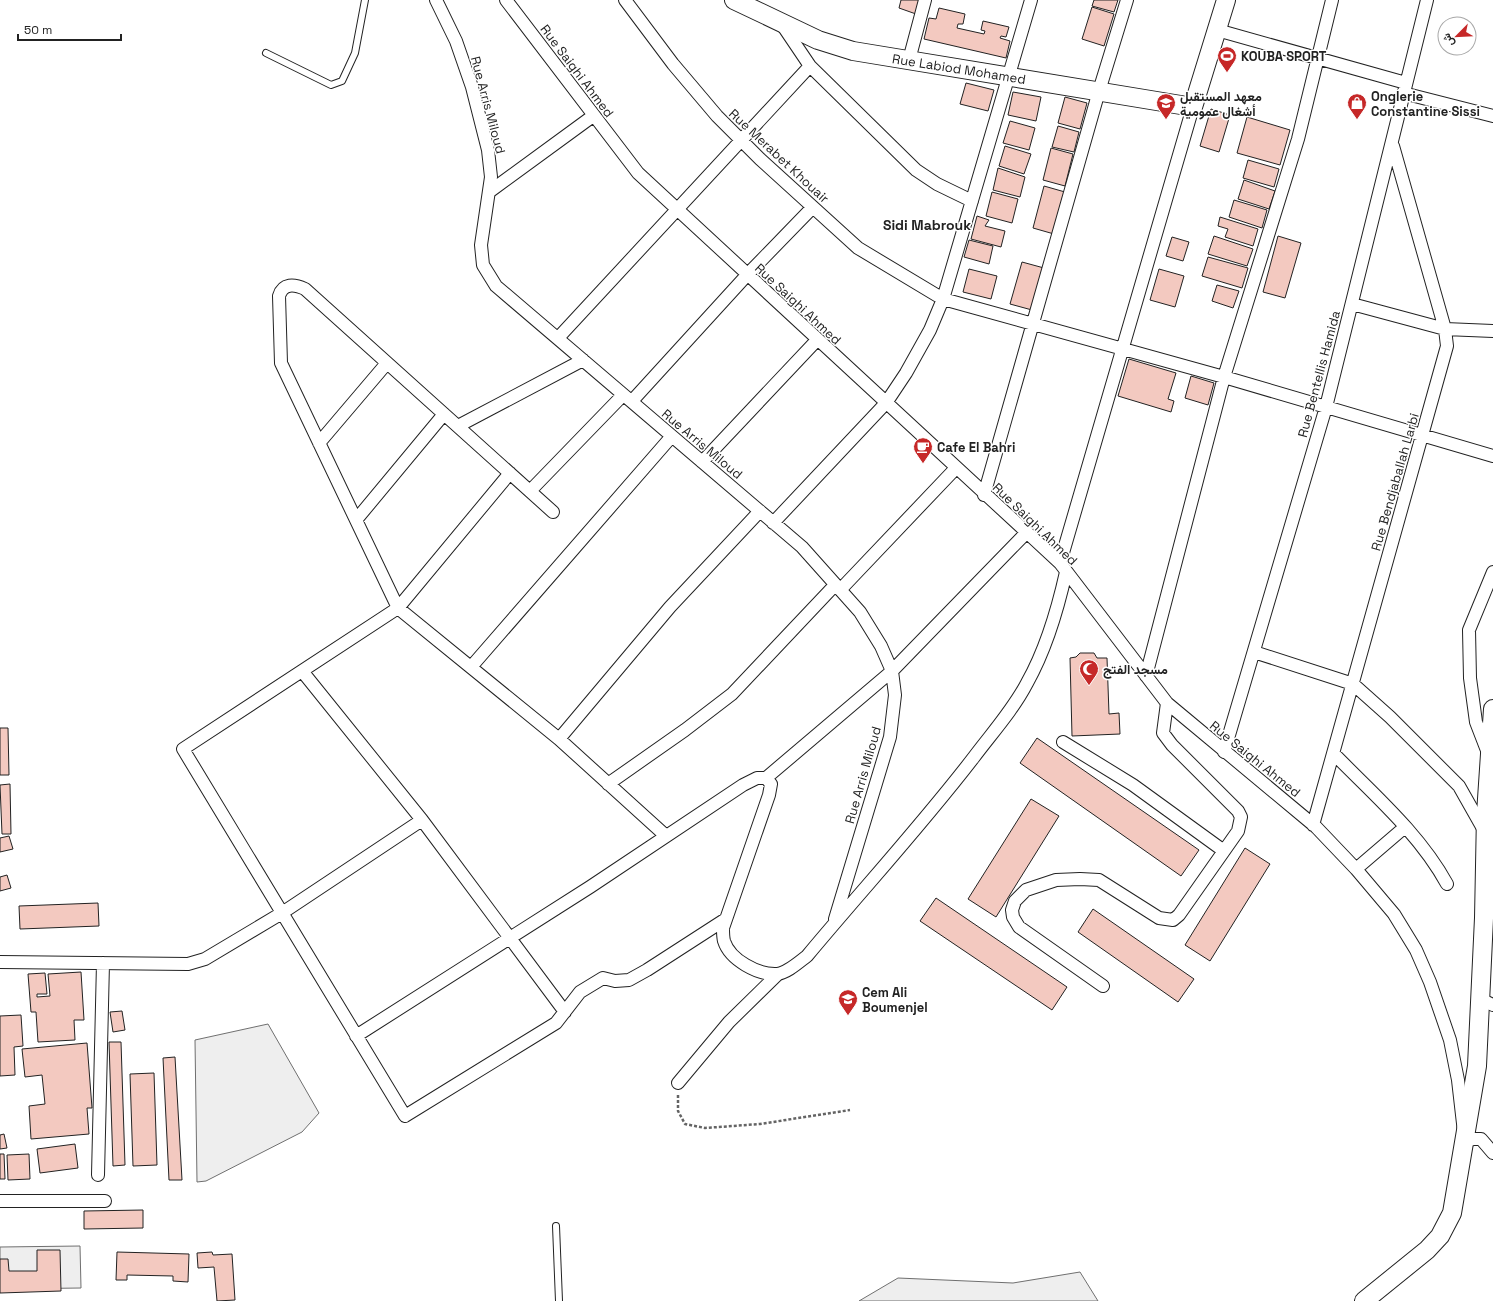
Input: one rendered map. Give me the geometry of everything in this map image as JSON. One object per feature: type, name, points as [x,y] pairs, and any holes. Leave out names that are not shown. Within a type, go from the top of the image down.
[{"type":"street","name":"Rue Arris Miloud","points":[[436,0],[456,40],[472,87],[488,150],[491,177],[481,245],[483,265],[496,286],[802,547],[860,612],[881,646],[892,671],[895,695],[890,737],[833,924]]},
{"type":"street","name":"Rue Saighi Ahmed","points":[[506,0],[638,173],[1063,568],[1167,703],[1313,825],[1356,869],[1394,914],[1416,950],[1430,982],[1450,1040],[1458,1080],[1464,1141]]},
{"type":"street","name":"Rue Merabet Khouair","points":[[625,0],[673,64],[717,116],[740,140],[858,248],[943,299],[1224,377],[1493,456]]},
{"type":"street","name":"Rue Labiod Mohamed","points":[[734,0],[818,40],[853,52],[1193,107]]},
{"type":"street","points":[[909,60],[925,0]]},
{"type":"street","points":[[773,523],[886,404],[906,373],[930,330],[943,299],[1010,77],[1031,0]]},
{"type":"street","points":[[984,495],[1099,91],[1127,0]]},
{"type":"street","points":[[678,1083],[729,1022],[778,974],[796,965],[807,956],[950,788],[1000,724],[1027,684],[1041,653],[1063,589],[1063,568],[1122,349],[1226,0]]},
{"type":"street","points":[[1146,676],[1224,377],[1298,139],[1332,0]]},
{"type":"street","name":"Rue Bentellis Hamida","points":[[1224,752],[1326,407],[1393,145],[1405,88],[1428,0]]},
{"type":"street","points":[[781,23],[810,66],[916,170],[937,184],[972,201]]},
{"type":"street","points":[[1217,30],[1317,58],[1493,116]]},
{"type":"street","points":[[558,338],[810,66]]},
{"type":"street","points":[[489,192],[593,116]]},
{"type":"street","name":"Rue Bendjaballah Larbi","points":[[1313,825],[1448,346],[1445,329],[1393,145]]},
{"type":"street","points":[[530,492],[627,398],[813,207]]},
{"type":"street","points":[[553,512],[305,289],[291,285],[285,286],[280,290],[278,296],[281,363],[398,608],[559,739],[666,836]]},
{"type":"street","points":[[1352,304],[1445,329],[1493,331]]},
{"type":"street","points":[[702,462],[817,340]]},
{"type":"street","points":[[458,426],[583,360]]},
{"type":"street","points":[[319,443],[388,363]]},
{"type":"street","points":[[356,520],[444,414]]},
{"type":"street","points":[[471,667],[672,436]]},
{"type":"street","points":[[608,784],[685,730],[732,694],[956,468]]},
{"type":"street","points":[[510,473],[398,608],[183,749],[405,1116],[556,1023],[580,992],[603,978],[615,981],[628,980],[647,970],[726,919]]},
{"type":"street","points":[[559,739],[670,606],[760,511]]},
{"type":"street","points":[[356,1036],[510,938],[743,785],[757,778],[766,778],[892,671],[1026,533]]},
{"type":"street","points":[[1490,758],[1476,722],[1470,678],[1469,630],[1493,572]]},
{"type":"street","points":[[1254,652],[1353,684],[1390,717],[1459,786],[1486,833]]},
{"type":"street","points":[[302,671],[422,820],[565,1012]]},
{"type":"street","points":[[1103,986],[1019,927],[1012,910],[1015,901],[1026,890],[1056,880],[1099,880],[1159,918],[1173,920],[1179,916],[1238,831],[1242,817],[1238,811],[1172,745],[1163,733],[1167,703]]},
{"type":"street","points":[[1364,1301],[1427,1250],[1440,1236],[1452,1213],[1477,1066],[1486,1002],[1486,833],[1493,709]]},
{"type":"street","points":[[1063,742],[1133,785],[1224,851]]},
{"type":"street","points":[[1333,753],[1405,826],[1435,862],[1447,884]]},
{"type":"street","points":[[766,778],[771,784],[769,795],[723,928],[724,941],[732,953],[753,969],[778,974]]},
{"type":"street","points":[[0,962],[188,964],[205,959],[282,914],[422,820]]},
{"type":"street","points":[[1356,869],[1405,826]]},
{"type":"street","points":[[98,1175],[103,963]]},
{"type":"street","points":[[1464,1141],[1474,1138],[1481,1139],[1493,1153]]},
{"type":"street","points":[[0,1201],[105,1201]]},
{"type":"lane","points":[[266,53],[331,85],[342,81],[355,53],[365,0]]},
{"type":"lane","points":[[556,1226],[559,1301]]},
{"type":"path","points":[[678,1083],[678,1111],[685,1124],[705,1128],[760,1124],[850,1110]]},
{"type":"shaded area","points":[[268,1024],[319,1113],[302,1132],[206,1181],[197,1182],[195,1040]]},
{"type":"shaded area","points":[[80,1246],[81,1288],[0,1289],[0,1247]]},
{"type":"shaded area","points":[[1080,1272],[1098,1301],[859,1301],[898,1278],[1013,1283]]},
{"type":"building","points":[[901,0],[919,0],[916,14],[899,8]]},
{"type":"building","points":[[1094,0],[1118,0],[1114,12],[1092,6]]},
{"type":"building","points":[[1092,7],[1114,14],[1104,46],[1082,39]]},
{"type":"building","points":[[939,8],[965,14],[963,24],[958,24],[957,28],[984,34],[985,31],[981,30],[983,21],[1009,27],[1006,37],[1001,36],[1000,38],[1010,41],[1006,58],[924,39],[929,18],[936,19]]},
{"type":"building","points":[[966,83],[994,90],[988,111],[960,104]]},
{"type":"building","points":[[1013,92],[1041,97],[1036,121],[1008,115]]},
{"type":"building","points":[[1065,97],[1087,103],[1080,129],[1058,123]]},
{"type":"building","points":[[1211,109],[1230,115],[1219,152],[1200,146]]},
{"type":"building","points":[[1247,117],[1290,130],[1280,165],[1237,153]]},
{"type":"building","points":[[1010,121],[1035,128],[1029,150],[1003,143]]},
{"type":"building","points":[[1058,126],[1079,132],[1074,152],[1052,147]]},
{"type":"building","points":[[1005,146],[1031,154],[1024,174],[999,166]]},
{"type":"building","points":[[1051,148],[1073,154],[1065,186],[1043,180]]},
{"type":"building","points":[[1248,160],[1279,169],[1274,187],[1243,178]]},
{"type":"building","points":[[998,168],[1025,177],[1020,197],[993,190]]},
{"type":"building","points":[[1244,180],[1275,191],[1269,209],[1238,199]]},
{"type":"building","points":[[1044,186],[1065,192],[1054,234],[1033,228]]},
{"type":"building","points":[[992,192],[1018,199],[1012,223],[986,216]]},
{"type":"building","points":[[1234,200],[1267,210],[1262,228],[1229,217]]},
{"type":"building","points":[[977,216],[989,220],[985,226],[1005,231],[1001,247],[971,239]]},
{"type":"building","points":[[1220,217],[1258,229],[1253,246],[1225,237],[1228,229],[1218,226]]},
{"type":"building","points":[[1214,236],[1253,249],[1247,266],[1208,254]]},
{"type":"building","points":[[1278,236],[1301,243],[1285,298],[1263,292]]},
{"type":"building","points":[[1172,237],[1189,242],[1183,261],[1166,256]]},
{"type":"building","points":[[969,240],[993,246],[989,264],[964,257]]},
{"type":"building","points":[[1208,257],[1248,268],[1242,288],[1202,276]]},
{"type":"building","points":[[1022,262],[1044,268],[1032,310],[1010,304]]},
{"type":"building","points":[[969,269],[997,276],[991,299],[963,292]]},
{"type":"building","points":[[1159,269],[1184,276],[1175,307],[1150,300]]},
{"type":"building","points":[[1217,285],[1239,291],[1233,308],[1212,301]]},
{"type":"building","points":[[1129,359],[1176,373],[1168,399],[1174,401],[1171,412],[1118,396]]},
{"type":"building","points":[[1191,376],[1214,383],[1208,405],[1185,398]]},
{"type":"building","name":"مسجد الفتح","points":[[1080,653],[1094,653],[1097,658],[1107,658],[1109,714],[1119,713],[1120,734],[1072,736],[1070,658],[1076,657]]},
{"type":"building","points":[[0,728],[8,728],[9,775],[0,775]]},
{"type":"building","points":[[1037,738],[1199,850],[1181,876],[1020,763]]},
{"type":"building","points":[[10,784],[11,834],[2,834],[0,785]]},
{"type":"building","points":[[1031,799],[1059,816],[996,917],[968,899]]},
{"type":"building","points":[[9,836],[13,849],[0,852],[0,838]]},
{"type":"building","points":[[1245,848],[1270,864],[1210,961],[1185,945]]},
{"type":"building","points":[[7,875],[11,888],[0,891],[0,877]]},
{"type":"building","points":[[936,898],[1067,987],[1052,1010],[920,921]]},
{"type":"building","points":[[98,903],[99,926],[20,929],[19,906]]},
{"type":"building","points":[[1093,909],[1194,979],[1178,1002],[1078,932]]},
{"type":"building","points":[[81,972],[84,1020],[74,1020],[75,1040],[38,1042],[36,1012],[31,1012],[28,974],[45,973],[47,994],[37,994],[37,997],[50,996],[48,974]]},
{"type":"building","points":[[122,1011],[125,1030],[113,1032],[110,1012]]},
{"type":"building","points":[[21,1015],[23,1046],[14,1047],[15,1075],[0,1076],[0,1016]]},
{"type":"building","points":[[109,1042],[121,1042],[125,1165],[113,1166]]},
{"type":"building","points":[[87,1043],[92,1108],[87,1108],[89,1134],[31,1139],[29,1106],[45,1104],[42,1075],[25,1077],[22,1049]]},
{"type":"building","points":[[175,1057],[182,1180],[169,1180],[163,1058]]},
{"type":"building","points":[[154,1073],[157,1165],[133,1166],[130,1074]]},
{"type":"building","points":[[4,1134],[7,1148],[0,1149],[0,1135]]},
{"type":"building","points":[[75,1144],[78,1168],[40,1173],[37,1149]]},
{"type":"building","points":[[0,1154],[4,1154],[5,1179],[0,1179]]},
{"type":"building","points":[[29,1154],[30,1179],[8,1180],[7,1155]]},
{"type":"building","points":[[143,1210],[143,1228],[84,1229],[84,1211]]},
{"type":"building","points":[[37,1250],[60,1250],[61,1291],[0,1293],[0,1259],[8,1259],[9,1271],[37,1271]]},
{"type":"building","points":[[117,1252],[189,1254],[188,1282],[173,1281],[173,1276],[127,1275],[127,1280],[116,1280]]},
{"type":"building","points":[[212,1252],[213,1255],[232,1254],[235,1300],[217,1301],[214,1267],[198,1268],[197,1253]]},
{"type":"place","name":"KOUBA SPORT","points":[[1227,73]]},
{"type":"place","name":"معهد المستقبل أشغال عمومية","points":[[1166,120]]},
{"type":"place","name":"Onglerie Constantine Sissi","points":[[1357,120]]},
{"type":"place","name":"Cafe El Bahri","points":[[923,464]]},
{"type":"place","name":"مسجد الفتح","points":[[1089,686]]},
{"type":"place","name":"Cem Ali Boumenjel","points":[[848,1016]]},
{"type":"district","name":"Sidi Mabrouk","points":[[927,225]]}]
